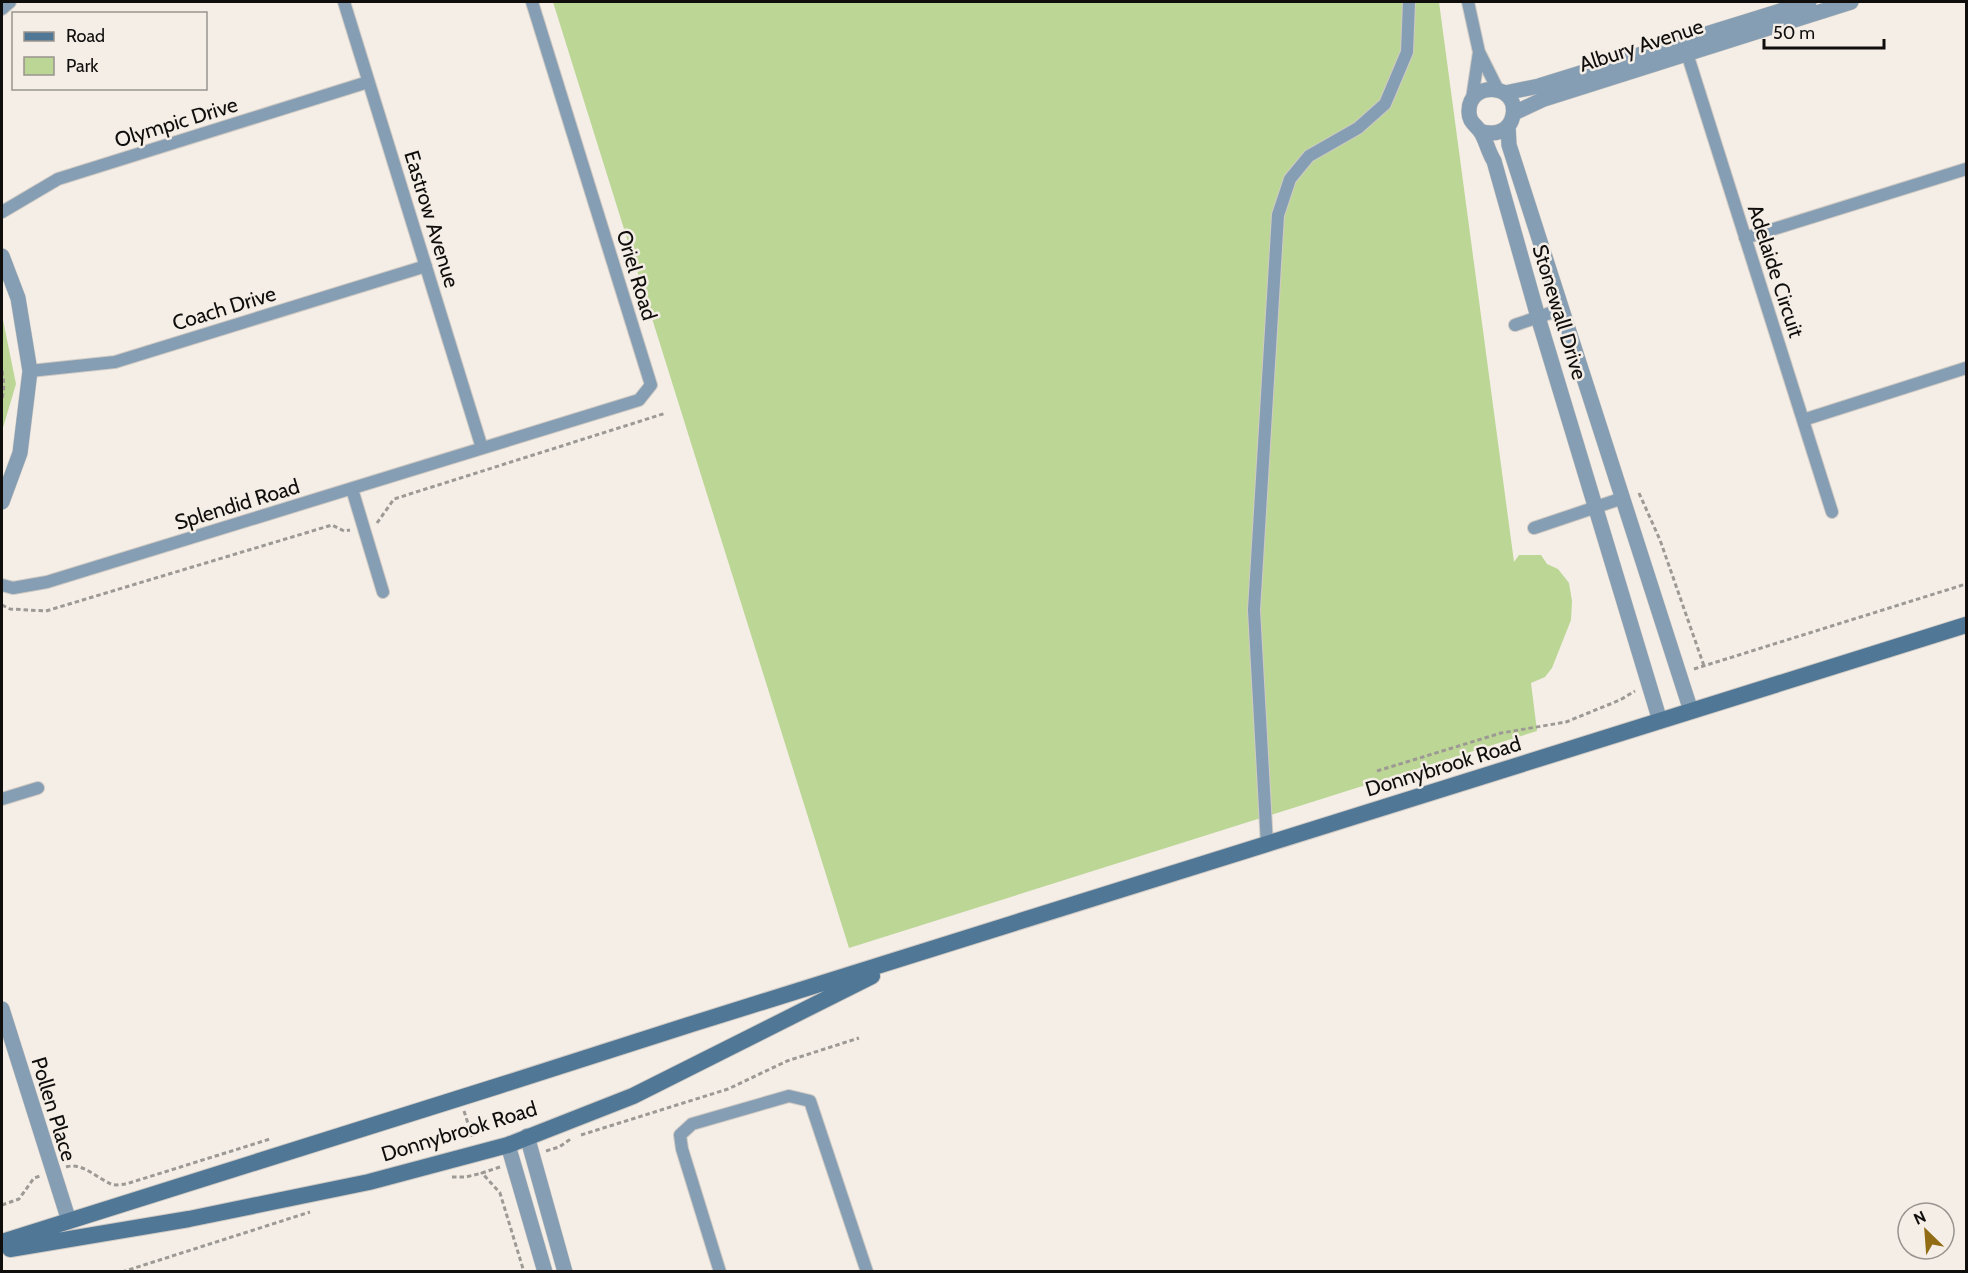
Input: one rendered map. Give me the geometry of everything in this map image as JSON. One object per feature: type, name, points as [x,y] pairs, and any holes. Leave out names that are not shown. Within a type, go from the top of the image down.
[{"type":"main road","name":"Donnybrook Road","points":[[2,1242],[1966,625]]},
{"type":"main road","name":"Donnybrook Road","points":[[2,1250],[189,1219],[358,1184],[507,1145],[633,1096],[834,994],[932,948]]},
{"type":"street","points":[[2,9],[10,2]]},
{"type":"street","name":"Eastrow Avenue","points":[[344,2],[482,448]]},
{"type":"street","name":"Oriel Road","points":[[482,448],[639,400],[651,385],[532,2]]},
{"type":"street","points":[[1267,845],[1254,609],[1278,215],[1290,179],[1310,156],[1358,128],[1385,104],[1407,52],[1409,2]]},
{"type":"street","points":[[1468,2],[1479,52],[1513,105],[1511,120],[1495,133],[1480,131],[1470,120],[1469,106],[1479,52]]},
{"type":"street","name":"Albury Avenue","points":[[1511,120],[1544,99],[1809,2]]},
{"type":"street","name":"Albury Avenue","points":[[1502,91],[1539,86],[1851,2]]},
{"type":"street","name":"Adelaide Circuit","points":[[1685,47],[1832,512]]},
{"type":"street","name":"Olympic Drive","points":[[2,212],[58,179],[368,82]]},
{"type":"street","points":[[1472,99],[1484,90],[1502,91]]},
{"type":"street","name":"Stonewall Drive","points":[[1511,120],[1509,145],[1691,711]]},
{"type":"street","name":"Stonewall Drive","points":[[1480,131],[1494,161],[1538,317],[1660,721]]},
{"type":"street","points":[[1745,238],[1966,169]]},
{"type":"street","points":[[2,256],[18,298],[30,370],[20,453],[2,502]]},
{"type":"street","name":"Coach Drive","points":[[30,370],[115,362],[426,266]]},
{"type":"street","points":[[1515,325],[1562,309]]},
{"type":"street","points":[[1803,420],[1966,368]]},
{"type":"street","name":"Splendid Road","points":[[2,585],[14,588],[47,582],[482,448]]},
{"type":"street","points":[[352,489],[383,592]]},
{"type":"street","points":[[1534,528],[1623,498]]},
{"type":"street","points":[[2,799],[38,788]]},
{"type":"street","name":"Pollen Place","points":[[2,1009],[69,1221]]},
{"type":"street","points":[[720,1272],[682,1149],[680,1135],[692,1124],[789,1096],[810,1101],[867,1272]]},
{"type":"street","points":[[527,1136],[565,1272]]},
{"type":"street","points":[[507,1145],[545,1272]]},
{"type":"path","points":[[2,371],[4,385],[2,401]]},
{"type":"path","points":[[2,605],[10,609],[46,611],[332,525],[344,531],[377,523],[394,499],[666,413]]},
{"type":"path","points":[[532,1156],[559,1147],[573,1138],[728,1089],[787,1061],[859,1038]]},
{"type":"path","points":[[2,1205],[19,1199],[34,1178],[72,1165],[113,1185],[126,1184],[273,1138]]},
{"type":"path","points":[[513,1163],[483,1173],[500,1193],[524,1272]]},
{"type":"green space","points":[[553,2],[1439,2],[1514,562],[1519,555],[1541,555],[1547,564],[1558,569],[1569,583],[1572,601],[1571,620],[1552,668],[1545,677],[1531,683],[1537,731],[849,948]]},
{"type":"green space","points":[[2,315],[16,384],[2,431]]}]
